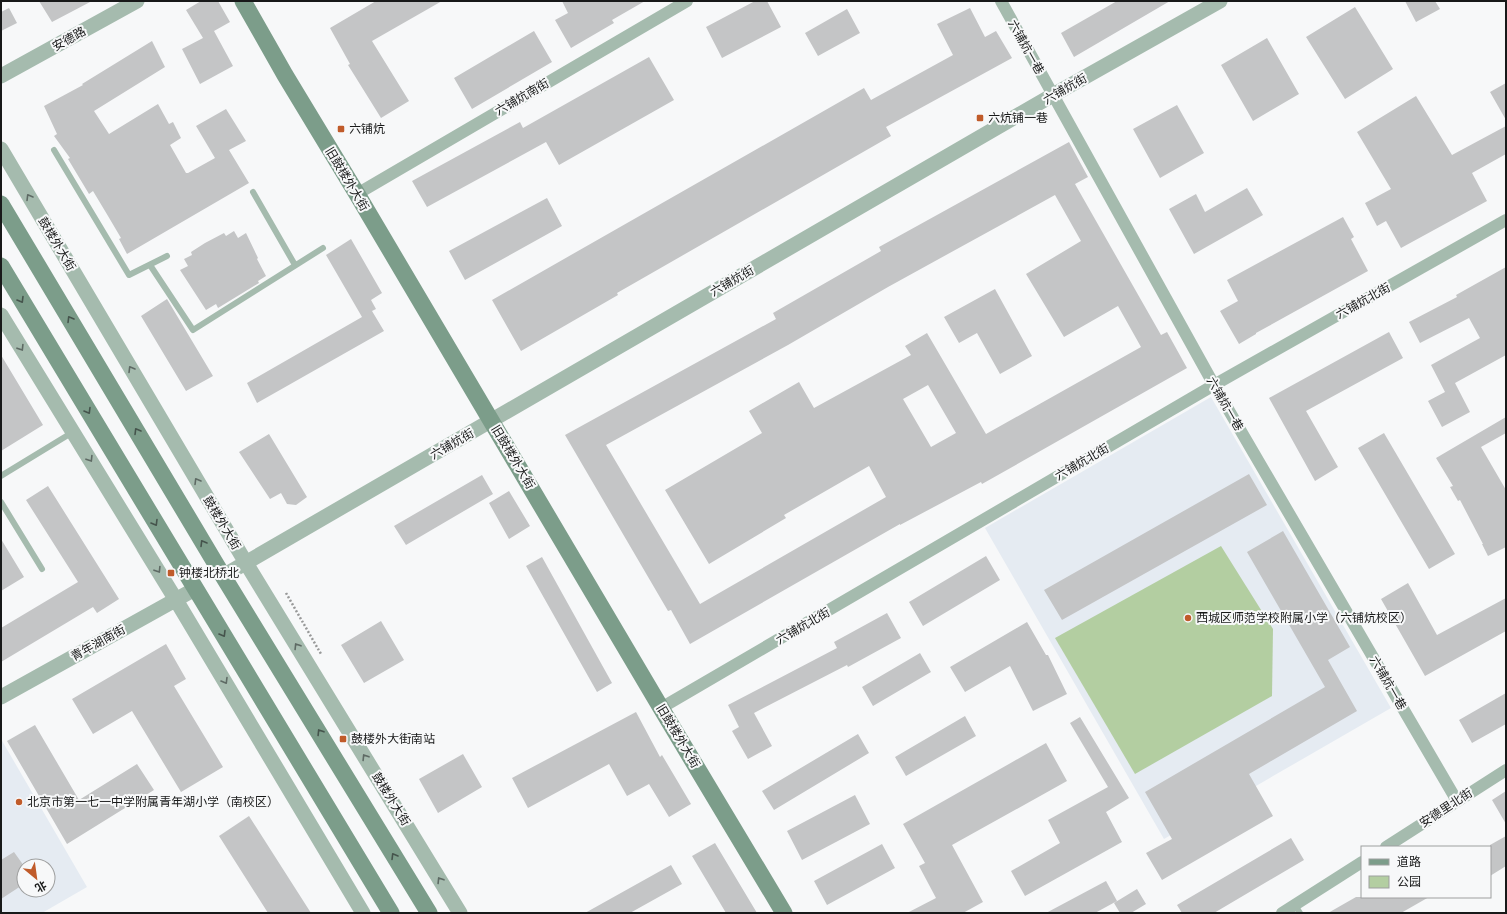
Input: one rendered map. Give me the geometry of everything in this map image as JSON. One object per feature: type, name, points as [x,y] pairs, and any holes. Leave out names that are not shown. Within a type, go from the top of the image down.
[{"type":"main road","name":"旧鼓楼外大街","points":[[243,1],[285,75],[784,913]]},
{"type":"main road","points":[[1,204],[223,576],[429,913]]},
{"type":"main road","points":[[1,266],[391,913]]},
{"type":"street","name":"安德路","points":[[1,76],[137,1]]},
{"type":"street","name":"六铺炕南街","points":[[357,194],[687,1]]},
{"type":"street","name":"六铺炕一巷","points":[[1001,1],[1214,385],[1457,801]]},
{"type":"street","name":"六铺炕街","points":[[223,576],[1053,95],[1220,1]]},
{"type":"street","name":"鼓楼外大街","points":[[1,149],[246,563],[460,913]]},
{"type":"street","name":"六铺炕北街","points":[[661,708],[1214,385],[1506,220]]},
{"type":"street","points":[[1,315],[176,600],[363,913]]},
{"type":"street","name":"青年湖南街","points":[[1,697],[195,589]]},
{"type":"street","name":"安德里北街","points":[[1388,846],[1506,770]]},
{"type":"street","points":[[1282,913],[1298,909],[1361,863]]},
{"type":"lane","points":[[54,150],[129,275],[167,256]]},
{"type":"lane","points":[[253,192],[295,265]]},
{"type":"lane","points":[[150,265],[193,330],[322,248]]},
{"type":"lane","points":[[1,476],[73,432]]},
{"type":"lane","points":[[1,502],[42,569]]},
{"type":"path","points":[[286,593],[323,658]]},
{"type":"shaded area","name":"西城区师范学校附属小学（六铺炕校区）","points":[[1211,397],[1391,708],[1164,839],[985,528]]},
{"type":"shaded area","name":"北京市第一七一中学附属青年湖小学（南校区）","points":[[1,739],[87,887],[42,913],[1,913]]},
{"type":"green space","points":[[1221,546],[1273,629],[1272,696],[1135,774],[1055,638]]},
{"type":"building","points":[[39,1],[92,1],[52,22]]},
{"type":"building","points":[[201,1],[218,1],[230,22],[214,31],[233,66],[200,84],[182,49],[203,38],[186,10]]},
{"type":"building","points":[[376,1],[442,1],[372,41],[409,101],[381,118],[348,65],[350,64],[330,28]]},
{"type":"building","points":[[562,1],[645,1],[612,20],[614,23],[571,48],[555,20],[568,13]]},
{"type":"building","points":[[755,1],[767,1],[781,27],[722,58],[706,27]]},
{"type":"building","points":[[1117,1],[1170,1],[1074,57],[1061,33]]},
{"type":"building","points":[[1405,1],[1435,1],[1440,9],[1416,22]]},
{"type":"building","points":[[1355,7],[1393,69],[1345,99],[1306,37]]},
{"type":"building","points":[[9,8],[17,23],[1,31],[1,12]]},
{"type":"building","points":[[970,8],[985,37],[996,31],[1012,58],[886,127],[891,136],[617,293],[618,295],[521,351],[492,300],[864,88],[871,100],[953,55],[937,24]]},
{"type":"building","points":[[847,9],[860,33],[818,56],[805,33]]},
{"type":"building","points":[[534,31],[552,62],[472,109],[454,78]]},
{"type":"building","points":[[1267,38],[1299,94],[1253,121],[1221,65]]},
{"type":"building","points":[[152,41],[165,67],[94,111],[109,134],[158,104],[169,124],[173,122],[181,138],[170,145],[186,173],[188,173],[215,158],[196,126],[226,109],[246,141],[229,150],[249,183],[127,254],[119,239],[121,238],[93,191],[89,194],[68,159],[70,158],[54,136],[57,134],[44,106],[83,85],[82,84]]},
{"type":"building","points":[[649,57],[674,100],[559,165],[546,142],[427,207],[412,181],[520,122],[523,128]]},
{"type":"building","points":[[1506,83],[1506,120],[1490,92]]},
{"type":"building","points":[[1416,96],[1452,155],[1506,126],[1506,154],[1472,173],[1487,201],[1401,248],[1386,221],[1377,226],[1365,203],[1391,189],[1357,132]]},
{"type":"building","points":[[1177,105],[1204,153],[1160,178],[1133,129]]},
{"type":"building","points":[[1069,142],[1088,177],[1075,184],[1161,335],[1167,332],[1187,368],[982,484],[981,482],[900,524],[690,644],[671,610],[668,611],[565,435],[776,319],[773,313],[881,251],[879,247]],"holes":[[[1055,195],[1081,241],[1026,274],[1064,337],[1118,306],[1141,347],[986,434],[927,333],[905,346],[911,355],[814,408],[799,382],[749,411],[762,433],[665,490],[709,564],[786,518],[784,515],[869,466],[886,497],[700,604],[606,445]],[[928,385],[956,433],[931,447],[903,399]]]},
{"type":"building","points":[[1247,188],[1263,215],[1194,254],[1169,209],[1196,194],[1205,212]]},
{"type":"building","points":[[547,198],[562,226],[465,280],[449,251]]},
{"type":"building","points":[[1343,217],[1354,237],[1351,239],[1368,271],[1256,333],[1239,344],[1220,311],[1238,301],[1227,280]]},
{"type":"building","points":[[234,231],[238,238],[246,233],[266,276],[258,281],[259,283],[218,308],[216,304],[206,310],[180,270],[188,266],[184,259],[192,255],[191,252],[224,233],[226,236]]},
{"type":"building","points":[[351,239],[382,293],[371,300],[376,309],[372,311],[384,331],[257,403],[247,383],[362,317],[326,255]]},
{"type":"building","points":[[1506,267],[1506,355],[1455,383],[1470,412],[1442,427],[1428,401],[1445,392],[1431,365],[1480,338],[1469,318],[1420,343],[1409,322],[1457,297],[1456,295]]},
{"type":"building","points":[[995,289],[1032,356],[1000,374],[977,333],[959,343],[944,317]]},
{"type":"building","points":[[167,299],[213,376],[186,391],[141,316]]},
{"type":"building","points":[[1389,332],[1403,358],[1306,411],[1338,467],[1315,481],[1269,398]]},
{"type":"building","points":[[1,355],[43,425],[1,451]]},
{"type":"building","points":[[1506,417],[1506,433],[1481,447],[1506,490],[1506,547],[1488,556],[1460,500],[1458,501],[1450,487],[1453,486],[1436,458]]},
{"type":"building","points":[[1384,433],[1455,554],[1429,569],[1358,448]]},
{"type":"building","points":[[269,434],[307,497],[296,505],[287,504],[281,493],[270,499],[239,452]]},
{"type":"building","points":[[1249,474],[1267,505],[1062,620],[1044,590]]},
{"type":"building","points":[[482,475],[493,494],[406,545],[394,526]]},
{"type":"building","points":[[48,486],[119,599],[97,613],[93,607],[1,662],[1,628],[78,582],[26,500]]},
{"type":"building","points":[[509,491],[530,526],[509,539],[489,503]]},
{"type":"building","points":[[1283,531],[1350,647],[1328,660],[1357,711],[1249,774],[1273,816],[1162,880],[1146,853],[1172,839],[1145,792],[1325,687],[1247,552]]},
{"type":"building","points":[[1,539],[24,577],[1,591]]},
{"type":"building","points":[[986,556],[1000,580],[923,626],[909,602]]},
{"type":"building","points":[[542,557],[612,683],[597,692],[526,566]]},
{"type":"building","points":[[1408,583],[1437,635],[1506,598],[1506,631],[1425,676],[1381,599]]},
{"type":"building","points":[[887,613],[901,638],[848,667],[847,665],[754,713],[772,746],[748,759],[732,731],[739,727],[728,705],[837,648],[834,642]]},
{"type":"building","points":[[381,621],[404,660],[364,683],[341,645]]},
{"type":"building","points":[[1027,622],[1046,655],[1048,655],[1067,694],[1033,711],[1010,666],[965,692],[950,667]]},
{"type":"building","points":[[166,644],[186,679],[174,686],[223,767],[181,792],[132,711],[93,734],[72,699]]},
{"type":"building","points":[[920,653],[931,672],[873,706],[862,687]]},
{"type":"building","points":[[1506,693],[1506,724],[1472,743],[1459,720]]},
{"type":"building","points":[[636,712],[660,757],[662,755],[691,804],[669,817],[649,784],[627,796],[609,764],[528,808],[512,778]]},
{"type":"building","points":[[965,716],[976,736],[906,776],[895,757]]},
{"type":"building","points":[[1080,717],[1129,798],[1106,812],[1122,842],[1025,896],[1011,871],[1060,843],[1048,820],[1108,787],[1070,723]]},
{"type":"building","points":[[35,725],[79,800],[137,764],[154,790],[67,844],[7,741]]},
{"type":"building","points":[[858,734],[869,753],[774,810],[762,791]]},
{"type":"building","points":[[1046,743],[1067,781],[952,845],[983,902],[963,913],[907,913],[936,898],[919,866],[925,863],[903,824]]},
{"type":"building","points":[[463,754],[482,787],[438,813],[419,779]]},
{"type":"building","points":[[1506,791],[1506,824],[1492,800]]},
{"type":"building","points":[[855,795],[870,824],[802,860],[787,831]]},
{"type":"building","points":[[249,816],[311,913],[268,913],[219,836]]},
{"type":"building","points":[[1506,836],[1506,866],[1491,875],[1491,846],[1490,845]]},
{"type":"building","points":[[1291,838],[1304,860],[1214,913],[1182,913],[1177,905]]},
{"type":"building","points":[[715,843],[757,913],[726,913],[692,856]]},
{"type":"building","points":[[882,844],[895,868],[827,905],[814,881]]},
{"type":"building","points":[[14,852],[18,858],[16,858],[16,889],[1,899],[1,860]]},
{"type":"building","points":[[671,865],[682,884],[630,913],[585,913]]},
{"type":"building","points":[[1106,881],[1117,901],[1095,913],[1046,913]]},
{"type":"building","points":[[1137,889],[1146,904],[1131,913],[1120,913],[1114,903]]},
{"type":"building","points":[[1356,897],[1427,898],[1401,913],[1328,913]]},
{"type":"place","name":"六炕铺一巷","points":[[980,118]]},
{"type":"place","name":"六铺炕","points":[[341,129]]},
{"type":"place","name":"钟楼北桥北","points":[[171,573]]},
{"type":"place","name":"西城区师范学校附属小学（六铺炕校区）","points":[[1188,618]]},
{"type":"place","name":"鼓楼外大街南站","points":[[343,739]]},
{"type":"place","name":"北京市第一七一中学附属青年湖小学（南校区）","points":[[19,802]]}]
